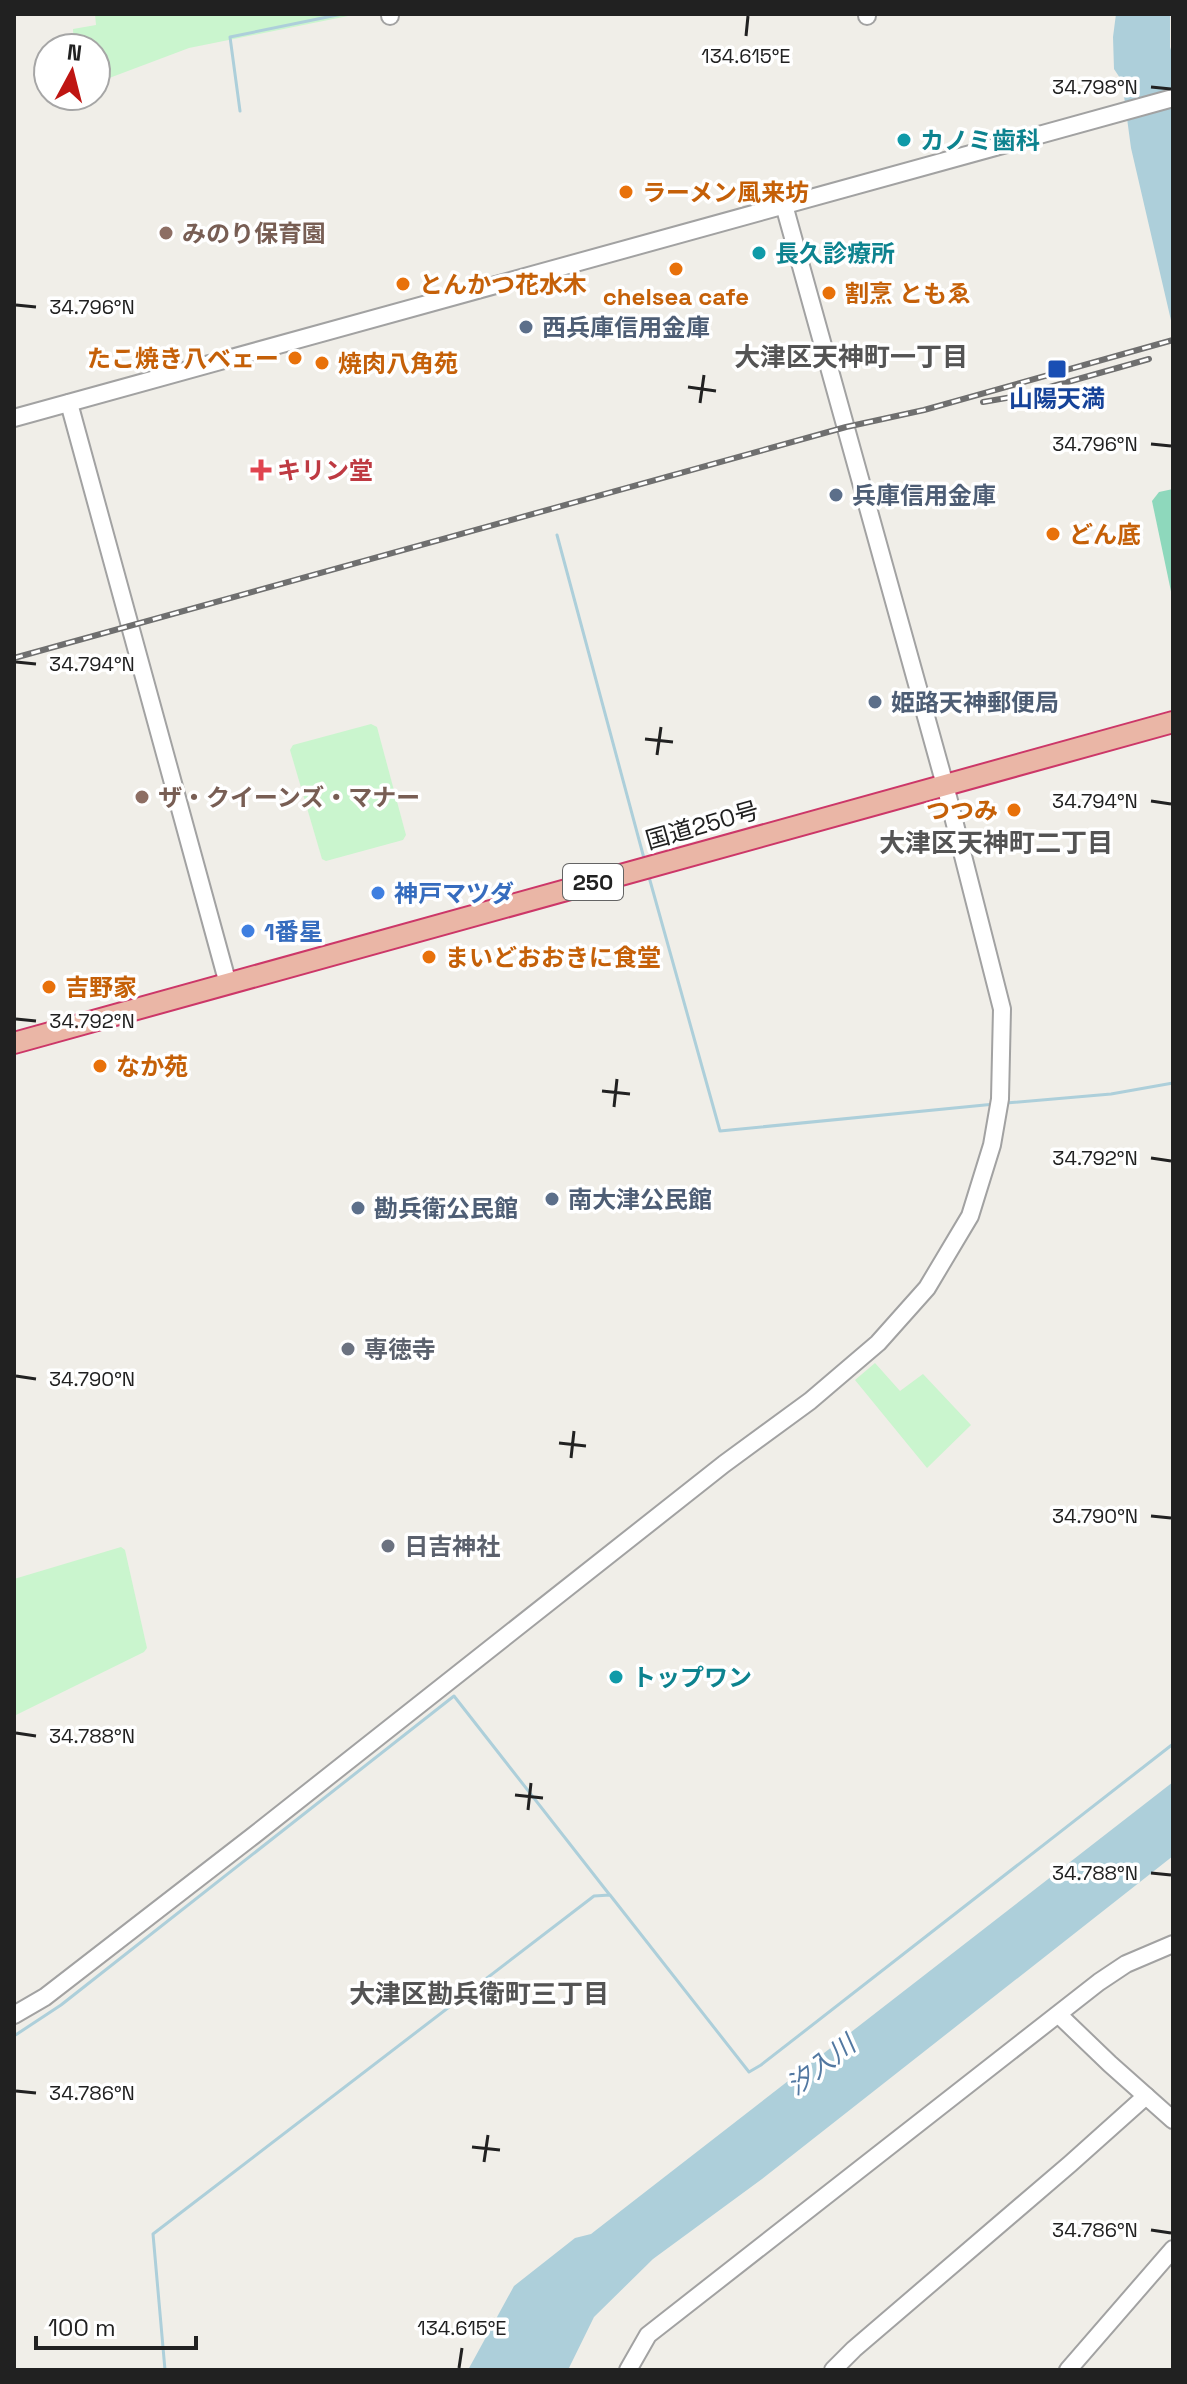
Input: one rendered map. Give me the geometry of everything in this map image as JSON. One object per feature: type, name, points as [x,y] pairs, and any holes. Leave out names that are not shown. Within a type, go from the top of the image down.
[{"type":"highway","name":"国道250号","points":[[14,1043],[1173,722]]},
{"type":"street","points":[[14,418],[1173,98]]},
{"type":"street","points":[[14,2015],[45,1997],[712,1473],[810,1401],[878,1343],[927,1288],[970,1216],[992,1145],[1000,1099],[1002,1009],[945,785],[784,205]]},
{"type":"street","points":[[69,403],[228,984]]},
{"type":"street","points":[[628,2370],[648,2335],[1099,1982],[1126,1964],[1173,1944]]},
{"type":"street","points":[[1059,2015],[1173,2120]]},
{"type":"street","points":[[833,2370],[1146,2096]]},
{"type":"street","points":[[1068,2370],[1173,2249]]},
{"type":"green space","points":[[95,14],[348,14],[189,48],[112,77],[112,32],[73,32],[73,29],[96,25]]},
{"type":"green space","points":[[1173,489],[1173,601],[1152,501],[1159,492]]},
{"type":"green space","points":[[371,724],[377,727],[406,835],[403,840],[326,861],[322,859],[290,750],[293,745]]},
{"type":"green space","points":[[875,1363],[900,1391],[923,1374],[971,1425],[927,1468],[855,1380]]},
{"type":"green space","points":[[121,1547],[125,1550],[147,1648],[14,1716],[14,1579]]},
{"type":"water","points":[[1116,14],[1170,14],[1173,56],[1173,329],[1131,148],[1122,81],[1114,69]]},
{"type":"water","name":"汐入川","points":[[1173,1782],[1173,1856],[762,2179],[653,2259],[594,2317],[568,2370],[468,2370],[514,2286],[575,2238],[591,2234]]},
{"type":"waterway","points":[[240,111],[230,37],[342,14]]},
{"type":"waterway","points":[[557,535],[645,862]]},
{"type":"waterway","points":[[649,877],[720,1131],[995,1104]]},
{"type":"waterway","points":[[1006,1103],[1111,1094],[1173,1083]]},
{"type":"waterway","points":[[14,2036],[61,2005],[454,1696],[609,1894]]},
{"type":"waterway","points":[[165,2370],[153,2234],[594,1896],[610,1895],[749,2072],[1173,1744]]},
{"type":"railway","points":[[14,658],[846,427],[924,410],[1173,340]]},
{"type":"railway","points":[[983,402],[1018,396],[1149,359]]},
{"type":"place","name":"カノミ歯科","points":[[904,140]]},
{"type":"place","name":"ラーメン風来坊","points":[[626,192]]},
{"type":"place","name":"みのり保育園","points":[[166,233]]},
{"type":"place","name":"長久診療所","points":[[759,253]]},
{"type":"place","name":"chelsea cafe","points":[[676,269]]},
{"type":"place","name":"とんかつ花水木","points":[[403,284]]},
{"type":"place","name":"割烹 ともゑ","points":[[829,293]]},
{"type":"place","name":"西兵庫信用金庫","points":[[526,327]]},
{"type":"place","name":"たこ焼き八ベェー","points":[[295,358]]},
{"type":"place","name":"焼肉八角苑","points":[[322,363]]},
{"type":"place","name":"山陽天満","points":[[1057,369]]},
{"type":"place","name":"キリン堂","points":[[261,470]]},
{"type":"place","name":"兵庫信用金庫","points":[[836,495]]},
{"type":"place","name":"どん底","points":[[1053,534]]},
{"type":"place","name":"姫路天神郵便局","points":[[875,702]]},
{"type":"place","name":"ザ・クイーンズ・マナー","points":[[142,797]]},
{"type":"place","name":"つつみ","points":[[1014,810]]},
{"type":"place","name":"神戸マツダ","points":[[378,893]]},
{"type":"place","name":"1番星","points":[[248,931]]},
{"type":"place","name":"まいどおおきに食堂","points":[[429,957]]},
{"type":"place","name":"吉野家","points":[[49,987]]},
{"type":"place","name":"なか苑","points":[[100,1066]]},
{"type":"place","name":"南大津公民館","points":[[552,1199]]},
{"type":"place","name":"勘兵衛公民館","points":[[358,1208]]},
{"type":"place","name":"専徳寺","points":[[348,1349]]},
{"type":"place","name":"日吉神社","points":[[388,1546]]},
{"type":"place","name":"トップワン","points":[[616,1677]]},
{"type":"district","name":"大津区天神町一丁目","points":[[851,357]]},
{"type":"district","name":"大津区天神町二丁目","points":[[996,843]]},
{"type":"district","name":"大津区勘兵衛町三丁目","points":[[479,1994]]}]
